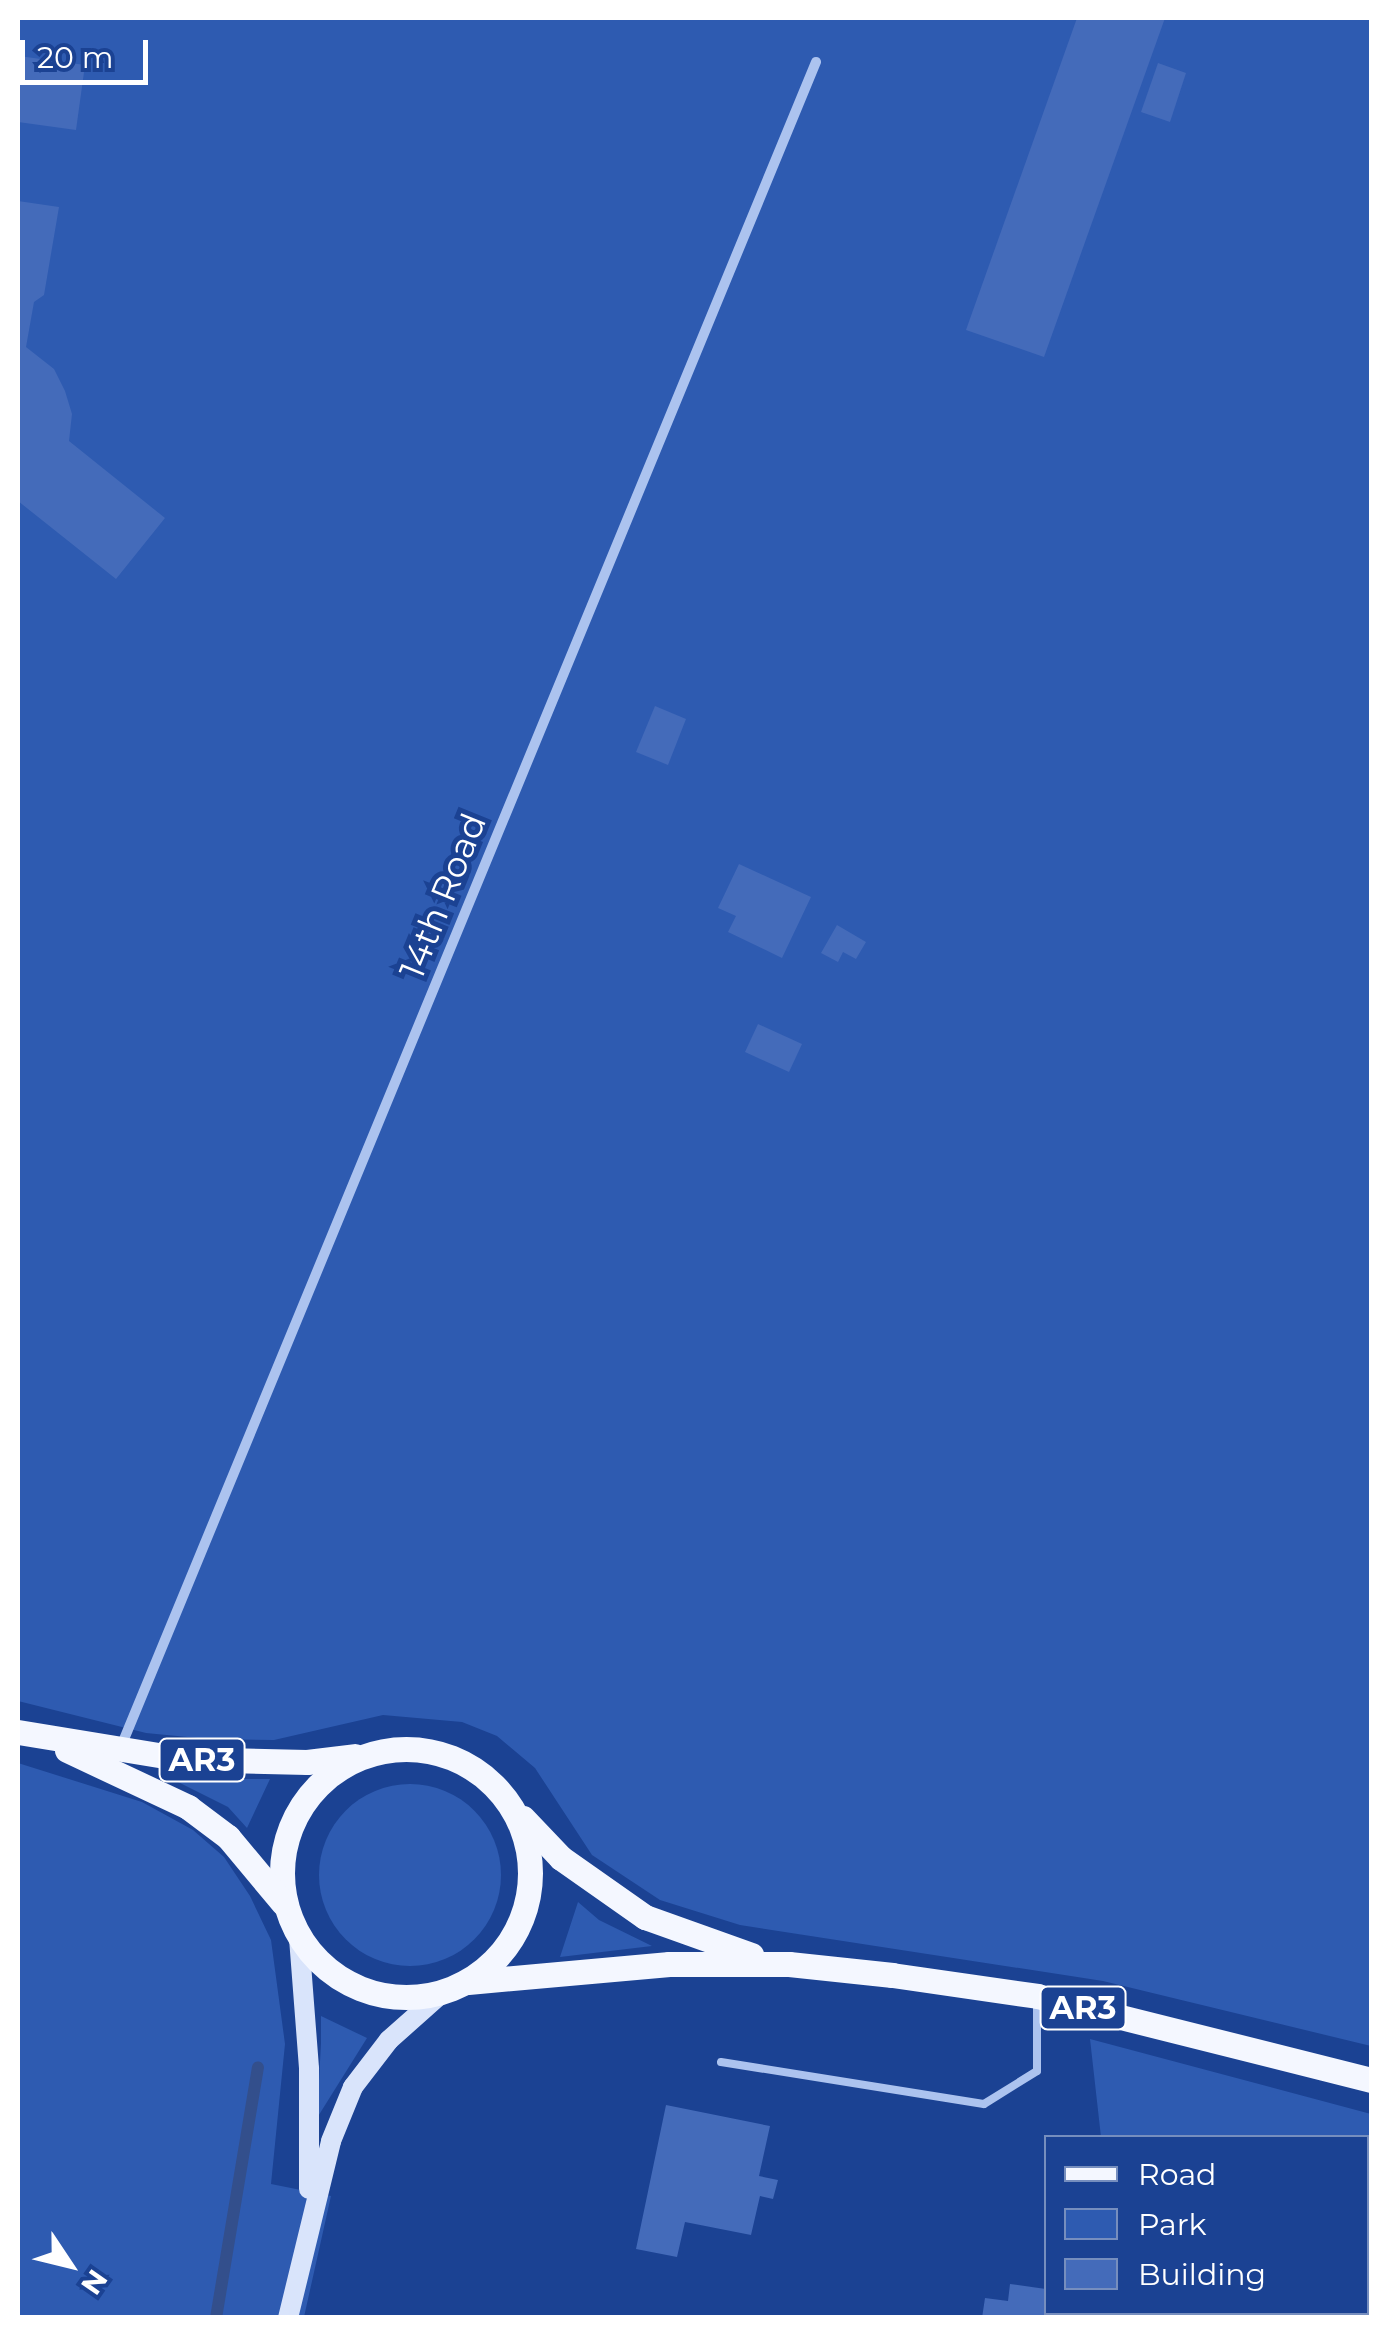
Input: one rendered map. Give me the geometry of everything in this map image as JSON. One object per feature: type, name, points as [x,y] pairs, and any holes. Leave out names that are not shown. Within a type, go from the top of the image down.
[{"type":"main road","name":"AR3","points":[[26,1734],[120,1750],[246,1762],[371,1754]]},
{"type":"main road","name":"AR3","points":[[26,1734],[188,1807],[228,1837],[286,1907]]},
{"type":"main road","points":[[299,1938],[326,1969],[362,1990],[402,1998],[442,1993],[468,1982],[499,1956],[520,1923],[530,1885],[528,1846],[514,1808],[488,1777],[452,1756],[412,1748],[371,1754],[336,1770],[298,1814],[281,1869],[286,1907],[299,1938],[310,2069],[308,2222]]},
{"type":"main road","name":"AR3","points":[[514,1808],[561,1858],[645,1917],[688,1936],[790,1964],[1038,1996],[1372,2080]]},
{"type":"main road","name":"AR3","points":[[468,1982],[610,1967],[790,1964]]},
{"type":"main road","points":[[288,2318],[308,2222],[353,2087],[390,2040],[442,1993]]},
{"type":"street","name":"14th Road","points":[[120,1750],[816,62]]},
{"type":"lane","points":[[721,2062],[984,2104],[1036,2070],[1038,1996]]},
{"type":"green space","points":[[18,18],[1371,18],[1371,2046],[1103,1981],[740,1925],[660,1900],[592,1855],[535,1768],[497,1736],[462,1722],[383,1715],[274,1740],[208,1739],[146,1733],[18,1701]]},
{"type":"green space","points":[[18,1763],[142,1802],[193,1830],[224,1857],[250,1896],[271,1940],[285,2044],[271,2184],[331,2196],[304,2317],[18,2317]]},
{"type":"green space","points":[[162,1774],[196,1779],[270,1779],[247,1828],[228,1807]]},
{"type":"green space","points":[[410,1784],[445,1791],[475,1810],[494,1840],[501,1875],[494,1910],[475,1940],[445,1959],[410,1966],[375,1959],[345,1940],[326,1910],[319,1875],[326,1840],[345,1810],[375,1791]]},
{"type":"green space","points":[[578,1902],[599,1920],[652,1946],[560,1957]]},
{"type":"green space","points":[[321,2016],[367,2038],[317,2118],[321,2043]]},
{"type":"green space","points":[[1090,2039],[1371,2114],[1371,2317],[1122,2315],[1369,2315],[1369,2135],[1101,2135]]},
{"type":"building","points":[[1077,18],[1165,18],[1044,357],[966,330]]},
{"type":"building","points":[[19,56],[85,65],[76,130],[18,122]]},
{"type":"building","points":[[1158,63],[1186,73],[1170,122],[1141,112]]},
{"type":"building","points":[[18,201],[59,207],[44,295],[34,302],[26,347],[54,369],[65,391],[72,414],[69,441],[165,518],[116,579],[18,501]]},
{"type":"building","points":[[655,706],[686,719],[668,765],[636,752]]},
{"type":"building","points":[[739,864],[811,897],[782,958],[728,932],[736,916],[718,908]]},
{"type":"building","points":[[837,925],[866,942],[856,959],[843,952],[838,962],[821,953]]},
{"type":"building","points":[[758,1024],[802,1044],[789,1072],[745,1052]]},
{"type":"building","points":[[666,2105],[770,2126],[759,2176],[778,2180],[773,2199],[760,2196],[751,2235],[685,2222],[677,2257],[636,2249]]},
{"type":"building","points":[[1010,2284],[1044,2289],[1044,2315],[1068,2315],[1068,2318],[982,2318],[985,2298],[1008,2301]]},
{"type":"waterway","points":[[216,2318],[258,2067]]}]
